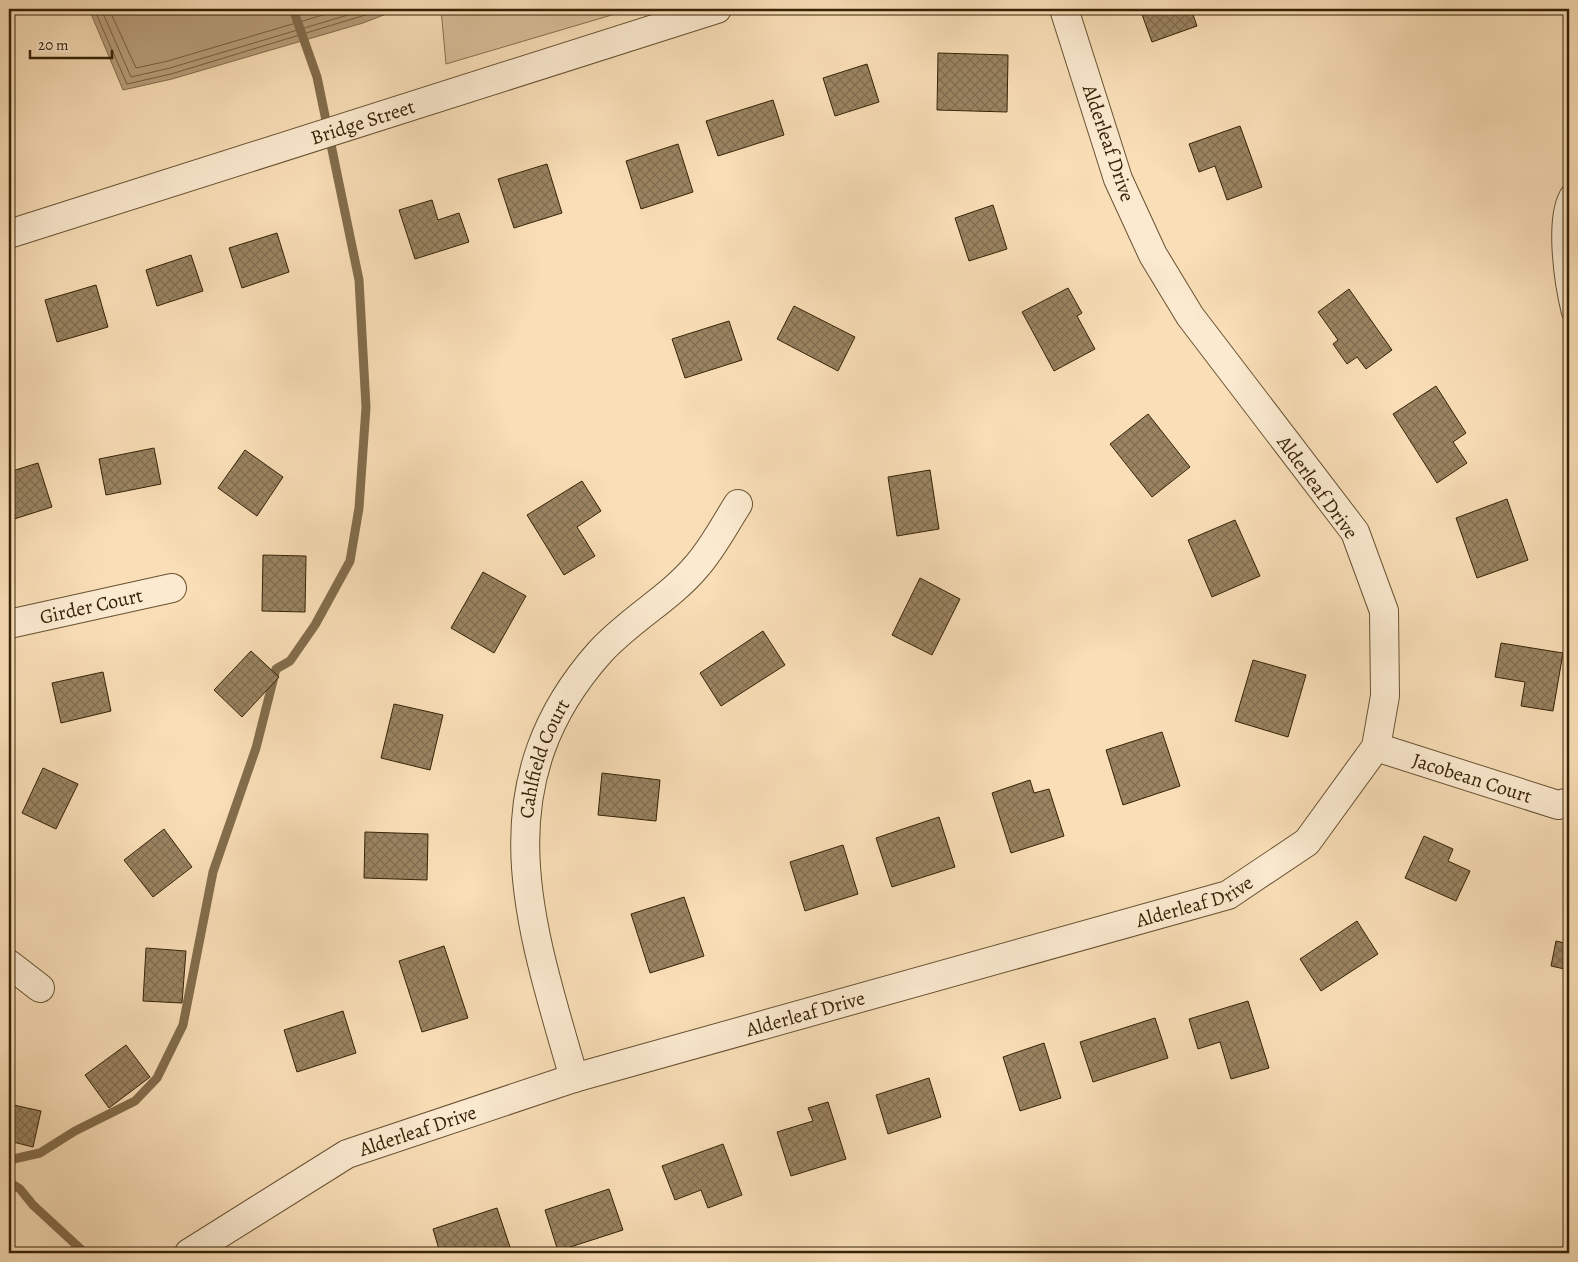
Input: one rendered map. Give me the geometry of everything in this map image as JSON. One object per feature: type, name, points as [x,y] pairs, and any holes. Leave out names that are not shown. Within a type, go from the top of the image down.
[{"type":"street","name":"Bridge Street","points":[[9,234],[717,9]]},
{"type":"street","name":"Alderleaf Drive","points":[[189,1253],[347,1154],[574,1078],[1228,895],[1307,842],[1376,747],[1384,696],[1384,611],[1355,532],[1190,316],[1153,255],[1118,179],[1064,9]]},
{"type":"street","name":"Cahlfield Court","points":[[574,1078],[537,951],[529,902],[524,837],[534,772],[551,722],[578,680],[601,652],[631,622],[696,567],[738,504]]},
{"type":"street","name":"Girder Court","points":[[9,624],[172,588]]},
{"type":"street","name":"Jacobean Court","points":[[1376,747],[1558,805],[1569,802]]},
{"type":"street","points":[[9,964],[40,988]]},
{"type":"lane","points":[[1569,191],[1566,196],[1560,229],[1569,313]]},
{"type":"shaded area","points":[[441,9],[632,9],[446,64]]},
{"type":"water","points":[[89,9],[399,9],[363,23],[172,79],[123,90]]},
{"type":"building","points":[[1140,9],[1191,9],[1197,26],[1152,42]]},
{"type":"building","points":[[938,53],[1008,55],[1007,112],[937,110]]},
{"type":"building","points":[[867,64],[879,102],[835,116],[823,78]]},
{"type":"building","points":[[773,100],[784,135],[718,156],[706,121]]},
{"type":"building","points":[[1240,126],[1262,187],[1227,200],[1215,166],[1199,172],[1189,144]]},
{"type":"building","points":[[678,144],[693,192],[641,209],[626,161]]},
{"type":"building","points":[[547,164],[562,213],[514,228],[498,179]]},
{"type":"building","points":[[432,200],[438,220],[459,213],[469,242],[415,259],[399,210]]},
{"type":"building","points":[[993,205],[1007,249],[969,261],[955,218]]},
{"type":"building","points":[[277,233],[289,272],[242,288],[229,248]]},
{"type":"building","points":[[191,255],[203,291],[157,306],[146,270]]},
{"type":"building","points":[[96,285],[108,327],[57,342],[45,300]]},
{"type":"building","points":[[1068,288],[1082,313],[1077,316],[1095,349],[1054,371],[1022,312]]},
{"type":"building","points":[[1349,289],[1392,350],[1366,369],[1357,357],[1347,364],[1333,344],[1338,340],[1318,312]]},
{"type":"building","points":[[794,306],[855,337],[838,371],[777,339]]},
{"type":"building","points":[[729,321],[742,360],[685,378],[672,339]]},
{"type":"building","points":[[1436,386],[1466,433],[1453,442],[1467,463],[1437,483],[1393,414]]},
{"type":"building","points":[[1148,414],[1190,467],[1152,497],[1110,444]]},
{"type":"building","points":[[154,448],[161,484],[106,495],[99,459]]},
{"type":"building","points":[[245,450],[283,477],[257,516],[218,488]]},
{"type":"building","points":[[38,463],[52,507],[11,520],[9,513],[9,472]]},
{"type":"building","points":[[930,470],[939,529],[897,536],[888,477]]},
{"type":"building","points":[[582,481],[601,511],[577,527],[595,556],[564,575],[527,515]]},
{"type":"building","points":[[1507,499],[1528,560],[1477,578],[1456,518]]},
{"type":"building","points":[[1235,520],[1260,576],[1212,597],[1188,540]]},
{"type":"building","points":[[263,555],[306,556],[305,612],[262,611]]},
{"type":"building","points":[[483,572],[526,596],[494,653],[451,628]]},
{"type":"building","points":[[920,578],[960,599],[932,655],[892,635]]},
{"type":"building","points":[[763,631],[785,665],[721,706],[700,673]]},
{"type":"building","points":[[1501,643],[1563,653],[1553,711],[1521,706],[1525,682],[1495,677]]},
{"type":"building","points":[[251,651],[279,677],[242,717],[214,690]]},
{"type":"building","points":[[1253,660],[1306,675],[1288,737],[1235,721]]},
{"type":"building","points":[[103,672],[111,711],[61,723],[52,683]]},
{"type":"building","points":[[394,704],[443,715],[430,770],[381,758]]},
{"type":"building","points":[[1162,732],[1180,786],[1123,805],[1106,750]]},
{"type":"building","points":[[43,768],[78,784],[56,829],[22,813]]},
{"type":"building","points":[[602,773],[660,780],[656,821],[598,815]]},
{"type":"building","points":[[1030,780],[1034,793],[1049,789],[1064,836],[1011,853],[992,793]]},
{"type":"building","points":[[939,817],[955,867],[892,887],[876,838]]},
{"type":"building","points":[[164,829],[192,867],[153,897],[124,860]]},
{"type":"building","points":[[365,832],[428,834],[427,880],[364,878]]},
{"type":"building","points":[[1424,836],[1453,849],[1448,861],[1470,871],[1456,901],[1405,878]]},
{"type":"building","points":[[843,845],[858,894],[805,911],[790,862]]},
{"type":"building","points":[[684,897],[704,956],[650,973],[631,914]]},
{"type":"building","points":[[1357,921],[1378,954],[1321,991],[1300,959]]},
{"type":"building","points":[[1556,941],[1569,944],[1569,970],[1551,966]]},
{"type":"building","points":[[444,946],[468,1018],[422,1032],[399,961]]},
{"type":"building","points":[[146,948],[186,951],[182,1003],[143,1001]]},
{"type":"building","points":[[1248,1001],[1269,1068],[1231,1079],[1220,1042],[1198,1049],[1189,1019]]},
{"type":"building","points":[[343,1011],[356,1053],[297,1072],[284,1030]]},
{"type":"building","points":[[1155,1018],[1168,1058],[1093,1082],[1080,1042]]},
{"type":"building","points":[[1044,1043],[1061,1098],[1020,1111],[1003,1057]]},
{"type":"building","points":[[126,1045],[150,1077],[109,1108],[85,1075]]},
{"type":"building","points":[[929,1078],[941,1117],[888,1134],[876,1095]]},
{"type":"building","points":[[828,1102],[846,1159],[791,1176],[777,1132],[813,1121],[808,1108]]},
{"type":"building","points":[[9,1104],[41,1111],[33,1147],[9,1141]]},
{"type":"building","points":[[723,1144],[742,1195],[708,1208],[701,1190],[675,1200],[662,1166]]},
{"type":"building","points":[[609,1189],[623,1230],[558,1251],[545,1210]]},
{"type":"building","points":[[497,1208],[512,1253],[440,1253],[433,1229]]},
{"type":"waterway","points":[[9,1160],[40,1153],[75,1131],[135,1101],[157,1078],[183,1025],[213,872],[256,748],[276,669],[290,661],[315,625],[350,561],[359,508],[366,407],[359,280],[317,77],[293,9]]},
{"type":"waterway","points":[[9,1182],[20,1189],[33,1205],[85,1253]]}]
